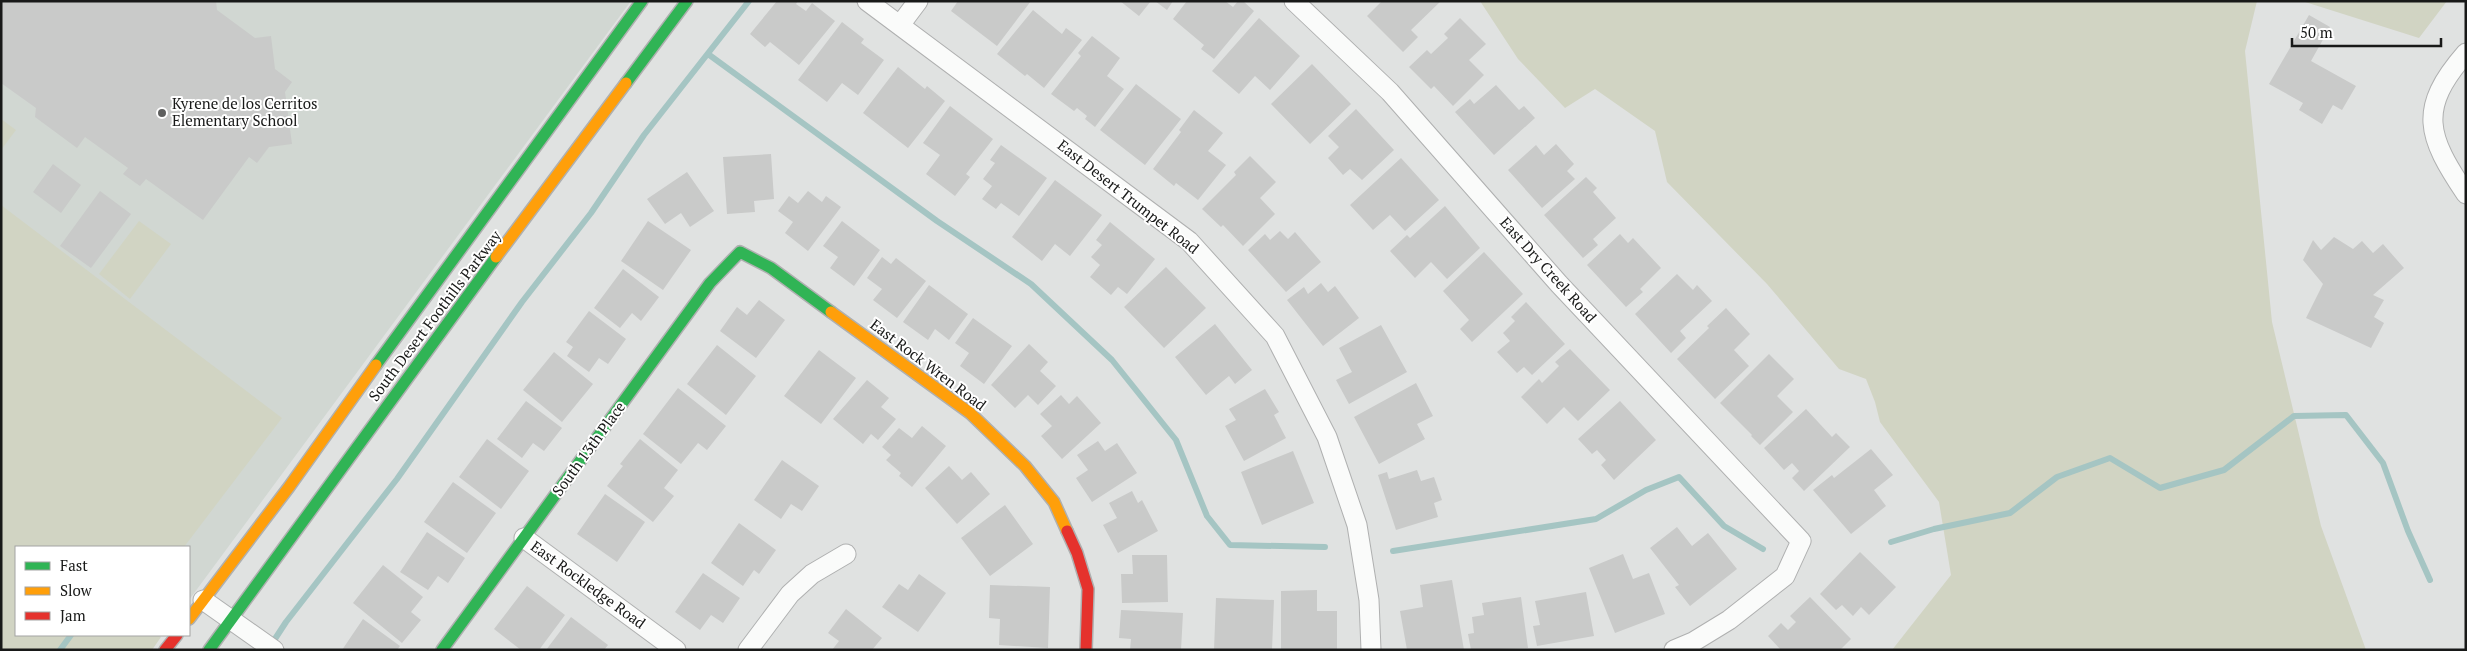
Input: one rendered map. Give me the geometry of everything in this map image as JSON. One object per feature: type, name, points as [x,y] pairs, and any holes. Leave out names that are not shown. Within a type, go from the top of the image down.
[{"type":"street","name":"South Desert Foothills Parkway","points":[[190,618],[461,262],[642,1]]},
{"type":"street","name":"South Desert Foothills Parkway","points":[[209,650],[370,427],[687,1]]},
{"type":"street","name":"East Desert Trumpet Road","points":[[868,1],[1189,241],[1275,336],[1327,437],[1357,525],[1370,600],[1371,650]]},
{"type":"street","points":[[900,25],[918,1]]},
{"type":"street","name":"East Dry Creek Road","points":[[1294,1],[1390,92],[1559,284],[1801,541],[1785,576],[1694,646]]},
{"type":"street","points":[[2466,53],[2451,70],[2436,96],[2431,122],[2438,148],[2466,194]]},
{"type":"street","name":"South 13th Place","points":[[442,650],[710,283],[740,252]]},
{"type":"street","name":"East Rock Wren Road","points":[[740,252],[771,268],[970,413],[1025,466],[1054,502],[1077,553],[1088,588],[1086,650]]},
{"type":"street","points":[[461,262],[482,278]]},
{"type":"street","name":"East Rockledge Road","points":[[524,538],[676,650]]},
{"type":"street","points":[[748,650],[790,594],[812,574],[846,554]]},
{"type":"street","points":[[203,600],[230,621],[268,645]]},
{"type":"street","points":[[165,650],[176,636]]},
{"type":"street","points":[[1674,650],[1694,646]]},
{"type":"shaded area","points":[[1,1],[631,1],[190,599],[190,546],[43,546],[1,515]]},
{"type":"green space","points":[[1480,1],[2257,1],[2245,51],[2272,322],[2321,526],[2366,650],[1892,650],[1951,575],[1939,502],[1880,422],[1866,379],[1839,369],[1767,284],[1667,182],[1655,131],[1595,89],[1565,108],[1518,59]]},
{"type":"green space","points":[[2302,1],[2447,1],[2419,38]]},
{"type":"green space","points":[[1,119],[16,130],[1,150]]},
{"type":"green space","points":[[1,205],[282,418],[185,546],[15,546],[15,636],[160,636],[161,637],[152,650],[1,650]]},
{"type":"green space","points":[[139,221],[171,244],[130,299],[99,274]]},
{"type":"building","name":"Kyrene de los Cerritos Elementary School","points":[[1,1],[216,1],[217,10],[255,38],[271,36],[275,69],[292,82],[285,92],[292,144],[269,147],[257,163],[249,157],[203,220],[146,179],[140,186],[123,174],[128,168],[85,137],[77,148],[35,117],[36,108],[1,83]]},
{"type":"building","points":[[777,1],[798,1],[796,4],[806,11],[812,3],[835,21],[799,65],[770,42],[765,47],[750,34]]},
{"type":"building","points":[[958,1],[1031,1],[997,46],[951,11]]},
{"type":"building","points":[[1120,1],[1151,1],[1139,16]]},
{"type":"building","points":[[1155,1],[1173,1],[1167,10]]},
{"type":"building","points":[[1187,1],[1225,1],[1233,7],[1238,1],[1243,1],[1254,11],[1214,59],[1201,49],[1204,45],[1173,19]]},
{"type":"building","points":[[1382,1],[1441,1],[1411,30],[1418,37],[1403,52],[1367,16]]},
{"type":"building","points":[[1033,10],[1062,34],[1066,28],[1082,40],[1044,88],[997,54]]},
{"type":"building","points":[[2309,15],[2330,27],[2311,61],[2356,86],[2342,110],[2333,105],[2322,124],[2299,110],[2303,103],[2269,84]]},
{"type":"building","points":[[1259,18],[1300,56],[1270,90],[1255,76],[1239,94],[1212,71]]},
{"type":"building","points":[[1460,18],[1486,44],[1469,60],[1484,75],[1453,106],[1434,86],[1431,89],[1409,67],[1427,50],[1431,54],[1448,38],[1444,34]]},
{"type":"building","points":[[842,22],[864,39],[861,43],[884,60],[858,95],[842,83],[827,102],[798,80]]},
{"type":"building","points":[[1092,36],[1120,58],[1107,76],[1124,89],[1095,127],[1085,119],[1087,116],[1077,108],[1074,111],[1051,94],[1081,56],[1078,53]]},
{"type":"building","points":[[1312,64],[1351,104],[1310,144],[1271,104]]},
{"type":"building","points":[[898,67],[925,89],[927,86],[945,101],[908,148],[863,113]]},
{"type":"building","points":[[1136,84],[1181,119],[1145,165],[1100,130]]},
{"type":"building","points":[[1496,85],[1519,110],[1524,106],[1535,118],[1494,155],[1455,112],[1470,99],[1474,104]]},
{"type":"building","points":[[950,106],[993,139],[966,174],[970,177],[955,196],[926,174],[940,155],[923,143]]},
{"type":"building","points":[[1356,109],[1394,150],[1362,180],[1350,169],[1343,175],[1328,158],[1339,147],[1328,136]]},
{"type":"building","points":[[1194,110],[1223,133],[1208,151],[1226,165],[1198,200],[1176,183],[1174,186],[1153,169],[1181,132],[1179,130]]},
{"type":"building","points":[[1556,144],[1574,164],[1567,171],[1575,179],[1542,208],[1508,170],[1536,145],[1544,155]]},
{"type":"building","points":[[1001,145],[1047,178],[1019,216],[1001,203],[996,209],[982,199],[992,186],[983,179],[995,163],[990,160]]},
{"type":"building","points":[[771,154],[774,199],[754,201],[755,212],[727,214],[723,157]]},
{"type":"building","points":[[1250,156],[1276,182],[1260,198],[1275,214],[1243,246],[1223,225],[1221,227],[1202,209],[1236,175],[1234,172]]},
{"type":"building","points":[[1401,158],[1439,200],[1405,231],[1390,215],[1373,230],[1350,205]]},
{"type":"building","points":[[53,164],[81,185],[61,213],[33,192]]},
{"type":"building","points":[[687,172],[714,211],[690,227],[681,213],[665,224],[647,199]]},
{"type":"building","points":[[1586,177],[1597,188],[1593,192],[1616,218],[1593,239],[1598,245],[1583,258],[1544,215]]},
{"type":"building","points":[[1055,180],[1102,215],[1070,256],[1055,244],[1042,261],[1012,237]]},
{"type":"building","points":[[100,191],[131,214],[91,268],[60,246]]},
{"type":"building","points":[[808,191],[822,202],[826,196],[841,207],[808,251],[785,233],[793,222],[778,211],[789,196],[798,203]]},
{"type":"building","points":[[1445,206],[1480,248],[1447,279],[1431,262],[1415,278],[1390,251],[1407,235],[1410,238]]},
{"type":"building","points":[[648,221],[691,250],[663,290],[621,261]]},
{"type":"building","points":[[842,221],[880,250],[854,286],[830,268],[838,257],[823,246]]},
{"type":"building","points":[[1110,222],[1155,259],[1127,294],[1118,287],[1111,295],[1090,277],[1100,265],[1091,257],[1102,245],[1096,240]]},
{"type":"building","points":[[1280,231],[1288,239],[1295,232],[1321,262],[1286,292],[1248,250],[1265,234],[1270,240]]},
{"type":"building","points":[[1620,234],[1628,243],[1633,238],[1661,268],[1640,289],[1643,292],[1626,307],[1587,265]]},
{"type":"building","points":[[2334,237],[2353,249],[2362,241],[2373,253],[2383,244],[2404,268],[2373,295],[2384,300],[2374,317],[2384,323],[2371,348],[2306,318],[2323,284],[2303,260],[2313,240],[2321,250]]},
{"type":"building","points":[[1484,252],[1523,294],[1472,342],[1460,329],[1469,320],[1443,291]]},
{"type":"building","points":[[882,257],[891,264],[896,258],[926,281],[897,318],[873,300],[882,289],[867,278]]},
{"type":"building","points":[[1166,267],[1206,308],[1164,348],[1124,307]]},
{"type":"building","points":[[623,269],[659,297],[641,321],[632,313],[620,328],[594,308]]},
{"type":"building","points":[[1677,274],[1693,290],[1697,285],[1712,301],[1680,331],[1686,338],[1671,353],[1635,314]]},
{"type":"building","points":[[1321,283],[1328,292],[1335,286],[1359,318],[1323,346],[1287,300],[1304,287],[1308,294]]},
{"type":"building","points":[[929,285],[968,314],[949,340],[935,329],[928,340],[903,322]]},
{"type":"building","points":[[759,300],[785,320],[756,358],[720,331],[737,307],[747,315]]},
{"type":"building","points":[[1526,302],[1565,344],[1532,375],[1524,367],[1517,373],[1497,352],[1510,341],[1503,333],[1515,321],[1511,317]]},
{"type":"building","points":[[1726,308],[1750,334],[1734,350],[1749,366],[1715,399],[1677,359],[1709,328],[1707,326]]},
{"type":"building","points":[[589,311],[626,339],[608,364],[599,358],[589,372],[567,356],[573,347],[566,342]]},
{"type":"building","points":[[973,318],[1012,346],[984,384],[960,366],[969,353],[955,343]]},
{"type":"building","points":[[1215,324],[1252,370],[1235,384],[1229,376],[1206,395],[1175,357]]},
{"type":"building","points":[[1381,325],[1407,372],[1349,404],[1336,380],[1352,372],[1339,348]]},
{"type":"building","points":[[1029,344],[1048,362],[1040,371],[1056,386],[1038,405],[1028,395],[1015,408],[991,385]]},
{"type":"building","points":[[717,345],[756,376],[726,415],[687,384]]},
{"type":"building","points":[[1570,349],[1610,390],[1578,421],[1564,407],[1547,424],[1521,397],[1539,379],[1542,383],[1559,366],[1555,362]]},
{"type":"building","points":[[819,350],[856,378],[821,424],[784,396]]},
{"type":"building","points":[[554,352],[593,384],[562,422],[523,390]]},
{"type":"building","points":[[1769,354],[1794,379],[1777,396],[1793,412],[1760,445],[1720,403]]},
{"type":"building","points":[[867,380],[889,398],[881,407],[896,419],[878,440],[871,434],[863,444],[833,419]]},
{"type":"building","points":[[1416,383],[1433,416],[1417,424],[1425,439],[1379,464],[1354,417]]},
{"type":"building","points":[[678,388],[726,426],[707,450],[698,443],[681,464],[643,434]]},
{"type":"building","points":[[1265,389],[1279,412],[1274,415],[1286,438],[1244,461],[1225,426],[1236,420],[1229,409]]},
{"type":"building","points":[[1061,395],[1069,404],[1077,396],[1101,423],[1062,459],[1041,436],[1052,426],[1040,414]]},
{"type":"building","points":[[526,401],[562,428],[544,451],[533,443],[522,458],[497,439]]},
{"type":"building","points":[[1620,401],[1656,440],[1614,480],[1601,465],[1606,460],[1597,450],[1592,454],[1578,439]]},
{"type":"building","points":[[1806,409],[1832,437],[1836,433],[1850,447],[1804,491],[1792,478],[1799,471],[1792,463],[1784,470],[1764,448]]},
{"type":"building","points":[[922,426],[946,446],[912,487],[899,476],[901,473],[886,460],[891,455],[882,447],[899,428],[912,438]]},
{"type":"building","points":[[487,439],[529,471],[501,509],[459,477]]},
{"type":"building","points":[[640,439],[678,470],[664,488],[674,496],[653,522],[607,486],[623,466],[620,464]]},
{"type":"building","points":[[1098,441],[1105,451],[1117,443],[1137,473],[1092,502],[1076,478],[1088,470],[1077,455]]},
{"type":"building","points":[[1871,449],[1893,475],[1874,490],[1886,506],[1851,534],[1813,490],[1832,475],[1834,478]]},
{"type":"building","points":[[1293,451],[1314,503],[1262,525],[1241,472]]},
{"type":"building","points":[[782,460],[819,486],[802,511],[791,504],[781,519],[754,500]]},
{"type":"building","points":[[949,466],[962,480],[971,472],[990,494],[957,524],[925,488]]},
{"type":"building","points":[[1417,470],[1421,481],[1434,477],[1442,500],[1434,503],[1438,517],[1396,530],[1378,475],[1387,472],[1389,479]]},
{"type":"building","points":[[453,482],[496,513],[467,553],[424,522]]},
{"type":"building","points":[[1132,491],[1138,503],[1142,500],[1158,531],[1118,553],[1103,525],[1117,518],[1109,503]]},
{"type":"building","points":[[605,494],[645,522],[617,562],[577,534]]},
{"type":"building","points":[[1005,505],[1033,544],[990,576],[961,538]]},
{"type":"building","points":[[739,523],[776,550],[759,574],[754,570],[743,586],[711,563]]},
{"type":"building","points":[[1677,527],[1692,546],[1708,533],[1737,569],[1690,606],[1675,587],[1679,585],[1650,548]]},
{"type":"building","points":[[427,532],[465,558],[448,583],[438,576],[428,590],[400,572]]},
{"type":"building","points":[[1860,552],[1896,587],[1869,615],[1861,607],[1853,616],[1842,605],[1836,610],[1820,594]]},
{"type":"building","points":[[1623,554],[1633,579],[1649,573],[1665,614],[1615,633],[1589,568]]},
{"type":"building","points":[[1132,555],[1167,555],[1168,602],[1122,603],[1121,574],[1133,574]]},
{"type":"building","points":[[383,565],[423,597],[411,612],[421,620],[402,643],[353,603]]},
{"type":"building","points":[[703,573],[740,598],[723,623],[711,615],[700,630],[675,612]]},
{"type":"building","points":[[919,574],[946,593],[918,632],[882,607],[899,584],[908,590]]},
{"type":"building","points":[[1452,580],[1464,650],[1407,650],[1400,611],[1423,607],[1420,585]]},
{"type":"building","points":[[990,585],[1050,587],[1048,648],[999,645],[1000,619],[989,618]]},
{"type":"building","points":[[527,586],[565,615],[539,650],[521,650],[494,629]]},
{"type":"building","points":[[1317,590],[1317,611],[1337,611],[1337,650],[1281,650],[1281,591]]},
{"type":"building","points":[[1586,592],[1594,636],[1537,646],[1533,626],[1540,625],[1535,601]]},
{"type":"building","points":[[1521,597],[1528,648],[1471,650],[1468,634],[1474,633],[1472,617],[1484,615],[1482,603]]},
{"type":"building","points":[[1810,597],[1851,639],[1840,650],[1781,650],[1768,636],[1781,623],[1788,630],[1796,622],[1790,616]]},
{"type":"building","points":[[1216,598],[1274,600],[1272,650],[1214,650]]},
{"type":"building","points":[[846,609],[882,638],[872,650],[832,650],[839,641],[828,633]]},
{"type":"building","points":[[1121,610],[1183,613],[1181,650],[1130,650],[1131,639],[1119,638]]},
{"type":"building","points":[[571,617],[608,645],[604,650],[546,650]]},
{"type":"building","points":[[363,619],[400,646],[397,650],[342,650]]},
{"type":"waterway","points":[[271,645],[286,622],[397,479],[522,302],[591,213],[644,135],[749,1]]},
{"type":"waterway","points":[[708,54],[937,221],[1031,284],[1112,360],[1176,440],[1207,516],[1230,545],[1325,547]]},
{"type":"waterway","points":[[1891,542],[1934,529],[2010,513],[2057,477],[2110,458],[2160,488],[2224,470],[2294,416],[2346,415],[2383,463],[2408,531],[2430,580]]},
{"type":"waterway","points":[[1393,551],[1596,519],[1646,490],[1679,477],[1724,526],[1763,549]]},
{"type":"waterway","points":[[60,650],[70,636]]},
{"type":"traffic: fast","points":[[376,365],[642,1]]},
{"type":"traffic: fast","points":[[626,83],[687,1]]},
{"type":"traffic: fast","points":[[442,650],[710,283],[740,252],[771,268],[831,312]]},
{"type":"traffic: fast","points":[[209,650],[496,257]]},
{"type":"traffic: slow","points":[[496,257],[626,83]]},
{"type":"traffic: slow","points":[[831,312],[970,413],[1025,466],[1054,502],[1067,531]]},
{"type":"traffic: slow","points":[[190,618],[289,487],[376,365]]},
{"type":"traffic: jam","points":[[1067,531],[1077,553],[1088,589],[1086,650]]},
{"type":"traffic: jam","points":[[165,650],[176,636]]},
{"type":"place","name":"Kyrene de los Cerritos Elementary School","points":[[162,113]]}]
